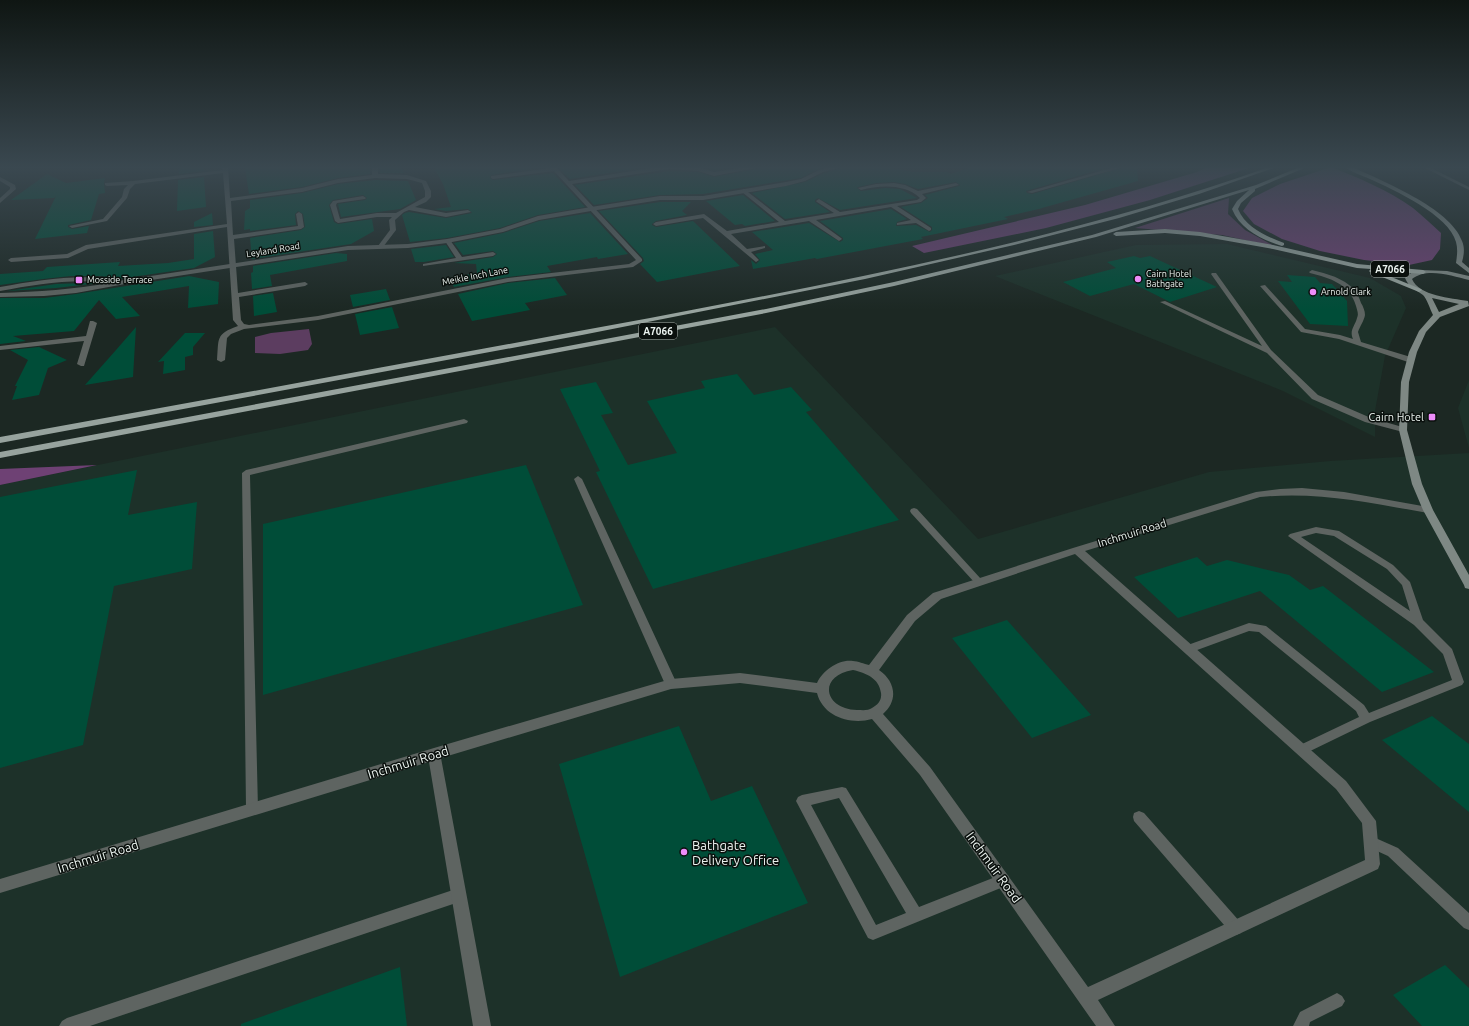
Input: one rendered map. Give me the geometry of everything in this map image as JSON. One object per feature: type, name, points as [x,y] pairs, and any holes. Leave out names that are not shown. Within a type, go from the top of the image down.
[{"type":"main road","name":"A7066","points":[[0,440],[617,326],[888,274],[998,248],[1127,214]]},
{"type":"main road","name":"A7066","points":[[0,455],[766,311],[901,282],[1094,236],[1167,214]]},
{"type":"main road","name":"A7066","points":[[1236,214],[1241,222],[1272,241],[1309,255]]},
{"type":"main road","points":[[1436,214],[1448,223],[1458,236],[1461,246],[1459,263]]},
{"type":"main road","name":"A7066","points":[[1094,236],[1165,231],[1200,234],[1357,266],[1423,272]]},
{"type":"main road","points":[[1459,263],[1469,271]]},
{"type":"main road","points":[[1435,272],[1459,263]]},
{"type":"main road","name":"A7066","points":[[1357,266],[1419,290]]},
{"type":"main road","points":[[1468,304],[1426,294],[1411,285],[1408,278],[1410,275],[1423,272],[1435,272],[1469,278]]},
{"type":"main road","points":[[1426,294],[1437,315]]},
{"type":"main road","points":[[1468,304],[1437,315],[1423,331],[1411,360],[1405,382],[1403,430],[1417,484],[1428,510],[1469,585]]},
{"type":"street","points":[[72,226],[105,220],[110,214]]},
{"type":"street","points":[[229,214],[237,320],[243,327]]},
{"type":"street","points":[[232,237],[301,227],[299,214]]},
{"type":"street","points":[[336,214],[338,221],[377,215],[396,215]]},
{"type":"street","points":[[440,214],[454,214]]},
{"type":"street","name":"Leyland Road","points":[[0,294],[44,294],[76,291],[125,282],[348,248],[408,246],[448,241],[501,231],[538,218],[562,214]]},
{"type":"street","name":"Meikle Inch Lane","points":[[221,360],[223,337],[228,332],[243,327],[318,318],[501,281],[576,271],[631,266],[638,263],[640,260],[639,258],[596,214]]},
{"type":"street","points":[[773,214],[784,223]]},
{"type":"street","points":[[726,233],[838,214]]},
{"type":"street","points":[[906,214],[929,229]]},
{"type":"street","points":[[381,246],[393,230],[392,220],[396,215]]},
{"type":"street","points":[[656,224],[704,216],[726,233],[756,260]]},
{"type":"street","points":[[811,219],[839,238]]},
{"type":"street","points":[[899,224],[917,221]]},
{"type":"street","points":[[11,260],[68,256],[86,247],[230,225]]},
{"type":"street","points":[[448,241],[460,259]]},
{"type":"street","points":[[745,250],[763,247]]},
{"type":"street","points":[[425,265],[493,254]]},
{"type":"street","name":"Leyland Road","points":[[0,289],[33,283],[90,279],[125,282]]},
{"type":"street","points":[[235,296],[305,284]]},
{"type":"street","points":[[82,364],[93,323]]},
{"type":"street","points":[[0,348],[89,338]]},
{"type":"street","name":"Inchmuir Road","points":[[872,670],[911,618],[937,596],[978,581],[1259,494],[1304,490],[1343,495],[1428,510]]},
{"type":"street","points":[[1077,550],[1341,785],[1370,821],[1373,864],[1086,997]]},
{"type":"street","points":[[844,666],[853,666],[872,670],[880,676],[886,684],[888,692],[887,700],[883,708],[866,716],[856,716],[845,714],[829,704],[824,696],[823,689],[824,681],[828,674],[835,669],[844,666]]},
{"type":"street","name":"Inchmuir Road","points":[[0,886],[252,808],[671,684],[740,678],[823,689]]},
{"type":"street","name":"Inchmuir Road","points":[[875,713],[925,771],[1106,1026]]},
{"type":"street","points":[[434,754],[482,1026]]},
{"type":"lane","points":[[1312,272],[1339,280],[1358,298],[1361,316],[1354,330],[1354,337],[1358,342]]},
{"type":"lane","points":[[1214,274],[1268,352],[1315,397],[1368,420],[1403,430]]},
{"type":"lane","points":[[1263,286],[1303,331],[1340,337],[1411,360]]},
{"type":"lane","points":[[1163,302],[1268,352]]},
{"type":"lane","points":[[252,808],[246,473],[464,421]]},
{"type":"lane","points":[[578,479],[671,684]]},
{"type":"lane","points":[[914,511],[978,581]]},
{"type":"lane","points":[[1302,750],[1366,719],[1458,682],[1448,652],[1418,622],[1293,536],[1316,530],[1336,533],[1390,567],[1407,584],[1418,622]]},
{"type":"lane","points":[[1189,649],[1249,627],[1262,629],[1360,708],[1366,719]]},
{"type":"lane","points":[[916,916],[842,792],[802,801],[873,933],[916,916],[1003,880]]},
{"type":"lane","points":[[1139,817],[1236,928]]},
{"type":"lane","points":[[1371,842],[1393,852],[1469,923]]},
{"type":"lane","points":[[67,1026],[459,895]]},
{"type":"lane","points":[[1301,1026],[1305,1017],[1337,1001]]},
{"type":"shaded area","points":[[1048,214],[1098,214],[1046,228],[924,253],[912,246]]},
{"type":"shaded area","points":[[1179,214],[1228,214],[1245,230],[1276,247],[1222,235],[1135,228]]},
{"type":"shaded area","points":[[1245,214],[1420,214],[1441,233],[1440,249],[1432,260],[1409,265],[1364,260],[1320,251],[1282,239],[1254,224]]},
{"type":"shaded area","points":[[1227,244],[1370,278],[1401,296],[1406,308],[1385,356],[1375,411],[1375,437],[1283,391],[995,276],[1136,245]]},
{"type":"shaded area","points":[[775,327],[978,539],[1209,472],[1330,461],[1469,453],[1469,1026],[0,1026],[0,485]]},
{"type":"shaded area","points":[[309,329],[312,344],[308,350],[280,354],[255,353],[255,337],[271,333]]},
{"type":"shaded area","points":[[1469,380],[1469,448],[1458,408]]},
{"type":"shaded area","points":[[97,465],[0,485],[0,469]]},
{"type":"building","points":[[47,214],[93,214],[91,220],[68,225],[68,227],[72,229],[89,226],[87,233],[35,239]]},
{"type":"building","points":[[212,214],[213,225],[194,227],[194,222]]},
{"type":"building","points":[[245,214],[295,214],[296,225],[250,231],[250,229],[244,230]]},
{"type":"building","points":[[303,214],[332,214],[334,222],[338,224],[372,219],[374,231],[351,244],[252,259],[250,238],[301,230],[305,227]]},
{"type":"building","points":[[340,214],[364,214],[341,217]]},
{"type":"building","points":[[421,214],[446,218],[467,214],[545,214],[500,228],[447,238],[410,242],[402,215]]},
{"type":"building","points":[[591,214],[628,254],[598,259],[597,257],[547,266],[551,272],[508,277],[454,287],[449,278],[477,273],[476,264],[454,263],[493,257],[497,254],[493,251],[463,255],[454,243],[503,233],[539,221]]},
{"type":"building","points":[[602,214],[686,214],[687,215],[656,221],[652,225],[656,227],[693,221],[740,266],[657,282],[640,264],[644,261],[643,258]]},
{"type":"building","points":[[722,214],[766,214],[775,221],[745,226],[742,224],[735,225]]},
{"type":"building","points":[[779,214],[818,214],[785,219]]},
{"type":"building","points":[[862,214],[899,214],[907,219],[897,222],[896,226],[916,225],[930,232],[932,227],[912,214],[1018,214],[1004,217],[1008,219],[921,237],[923,239],[817,259],[815,258],[753,269],[751,260],[756,264],[760,260],[755,254],[773,250],[752,232],[809,223],[840,242],[843,238],[820,221]]},
{"type":"building","points":[[213,231],[215,257],[194,268],[118,279],[100,276],[71,276],[0,285],[0,274],[43,271],[47,267],[120,262],[118,266],[168,263],[194,259],[194,234]]},
{"type":"building","points":[[446,245],[454,257],[415,262],[411,249]]},
{"type":"building","points":[[336,253],[347,254],[347,261],[270,275],[272,286],[252,289],[251,273],[253,272],[253,266]]},
{"type":"building","name":"Cairn Hotel Bathgate","points":[[1134,256],[1140,258],[1150,256],[1217,287],[1170,302],[1134,284],[1090,296],[1063,282],[1116,268],[1107,262]]},
{"type":"building","name":"Arnold Clark","points":[[1287,275],[1315,277],[1320,283],[1332,284],[1347,301],[1348,326],[1310,324],[1278,281],[1292,282]]},
{"type":"building","points":[[189,276],[219,282],[218,304],[188,308],[189,286],[122,297],[140,316],[116,319],[99,300],[74,331],[13,336],[26,341],[0,344],[0,298],[44,298]]},
{"type":"building","points":[[555,278],[567,295],[525,303],[530,310],[472,321],[458,294],[508,283]]},
{"type":"building","points":[[99,283],[56,288],[7,291],[56,284]]},
{"type":"building","points":[[386,289],[390,300],[353,307],[350,295]]},
{"type":"building","points":[[273,293],[277,312],[254,316],[253,296]]},
{"type":"building","points":[[392,307],[399,328],[360,335],[355,314]]},
{"type":"building","points":[[136,327],[133,377],[85,385],[116,350]]},
{"type":"building","points":[[185,333],[205,333],[193,347],[193,355],[185,357],[185,370],[163,374],[164,361],[158,362]]},
{"type":"building","points":[[39,347],[67,360],[48,368],[39,395],[12,400],[17,386],[15,386],[28,360],[10,350]]},
{"type":"building","points":[[737,374],[754,395],[791,387],[812,410],[806,412],[899,520],[653,589],[596,472],[600,471],[560,389],[596,382],[613,413],[601,415],[628,465],[677,453],[647,401],[705,388],[701,381]]},
{"type":"building","points":[[526,465],[583,605],[263,695],[263,524]]},
{"type":"building","points":[[137,470],[128,515],[197,502],[192,569],[114,586],[83,745],[0,768],[0,497]]},
{"type":"building","points":[[1197,557],[1207,566],[1227,560],[1289,575],[1310,590],[1323,586],[1434,672],[1382,692],[1260,591],[1178,618],[1134,577]]},
{"type":"building","points":[[1007,620],[1091,715],[1032,738],[952,638]]},
{"type":"building","points":[[1432,716],[1469,744],[1469,812],[1382,740]]},
{"type":"building","name":"Bathgate Delivery Office","points":[[679,726],[711,801],[752,786],[808,903],[620,977],[559,764]]},
{"type":"building","points":[[1445,965],[1469,988],[1469,1026],[1422,1026],[1393,995]]},
{"type":"building","points":[[400,967],[407,1026],[241,1026],[241,1024]]},
{"type":"place","name":"Cairn Hotel Bathgate","points":[[1138,279]]},
{"type":"place","name":"Mosside Terrace","points":[[79,280]]},
{"type":"place","name":"Arnold Clark","points":[[1313,292]]},
{"type":"place","name":"Cairn Hotel","points":[[1432,417]]},
{"type":"place","name":"Bathgate Delivery Office","points":[[684,852]]}]
